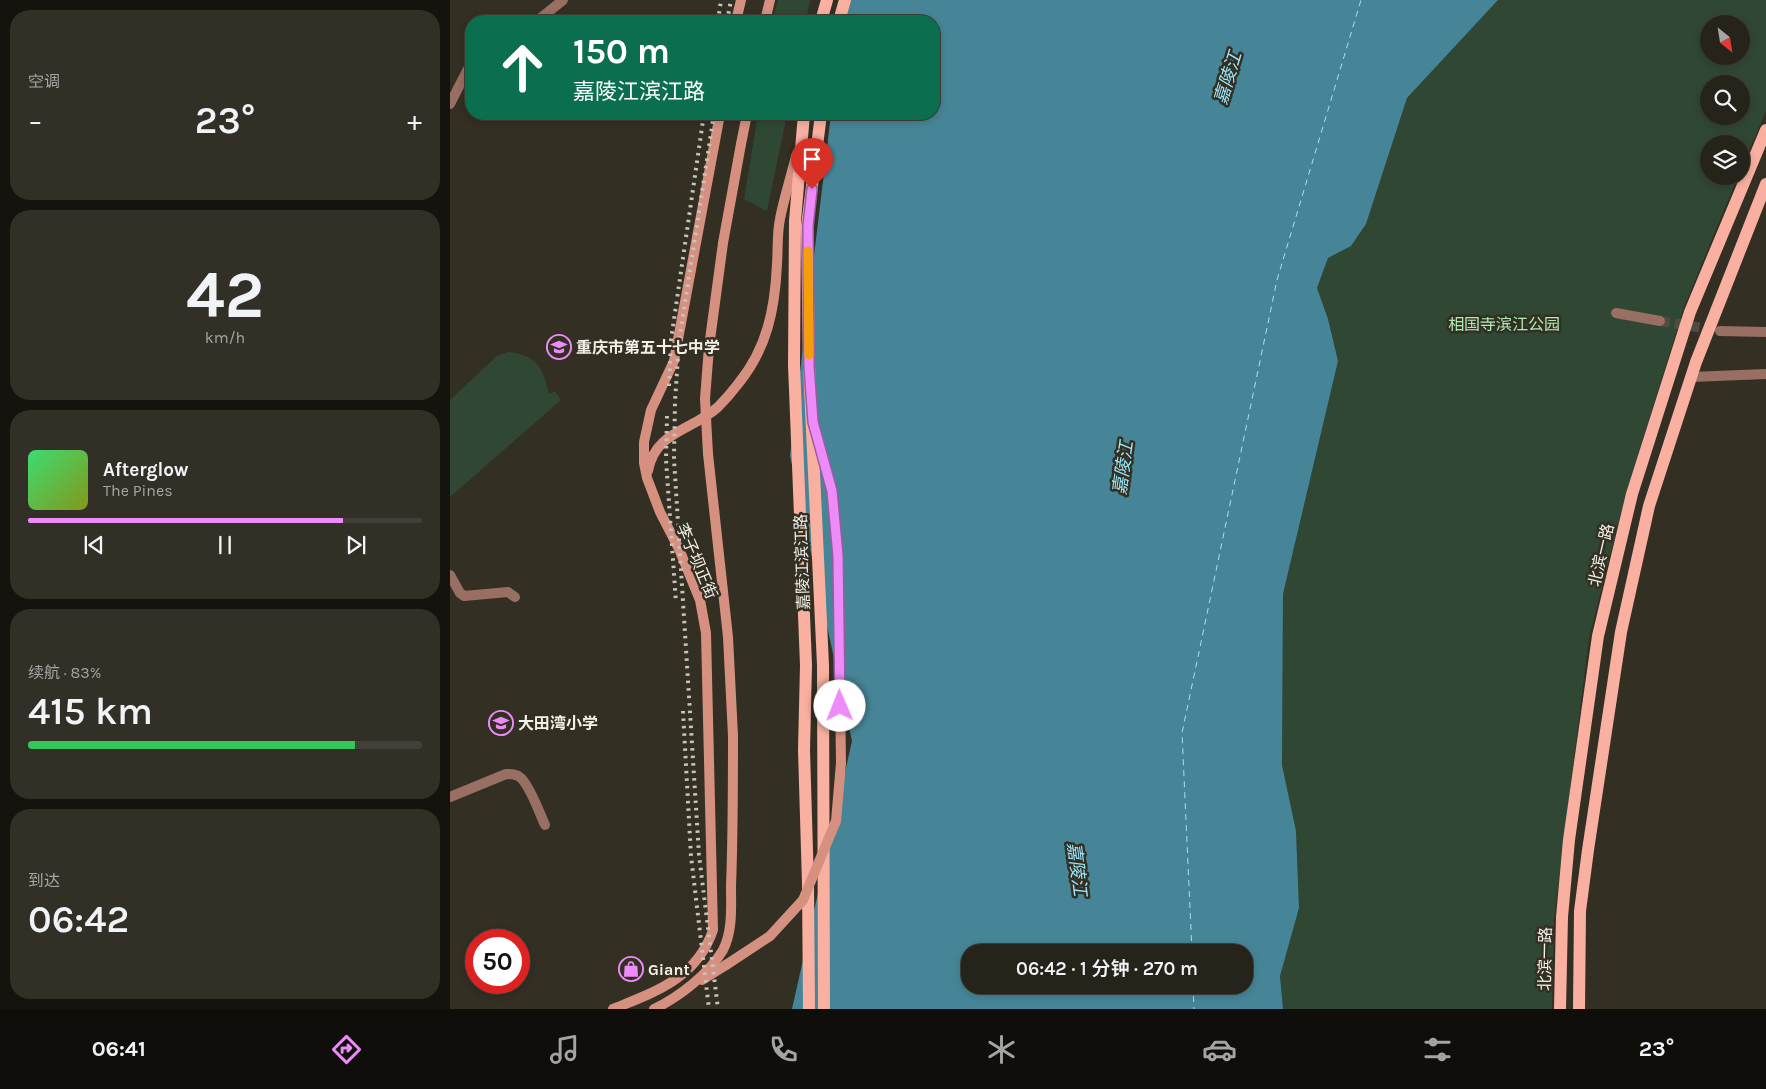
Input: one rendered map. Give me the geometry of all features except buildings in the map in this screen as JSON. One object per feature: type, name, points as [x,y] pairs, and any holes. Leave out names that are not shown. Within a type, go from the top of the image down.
[{"type":"main road","points":[[737,15],[741,0]]},
{"type":"main road","points":[[766,15],[770,0]]},
{"type":"main road","points":[[823,15],[827,0]]},
{"type":"main road","points":[[841,15],[845,0]]},
{"type":"main road","name":"李子坝正街","points":[[613,1009],[662,989],[676,980],[696,960],[709,941],[713,930],[706,633],[700,600],[679,549],[660,512],[647,478],[644,463],[644,442],[651,410],[674,361],[719,120]]},
{"type":"main road","name":"李子坝正街","points":[[654,1009],[678,996],[695,983],[723,949],[730,924],[733,834],[733,736],[728,637],[708,454],[705,400],[709,347],[723,243],[746,120]]},
{"type":"main road","points":[[647,478],[650,460],[660,443],[692,425],[718,407],[739,383],[758,355],[770,326],[776,290],[779,220],[789,186],[803,120]]},
{"type":"main road","name":"嘉陵江滨江路","points":[[804,120],[796,221],[794,365],[806,665],[804,750],[810,1009]]},
{"type":"main road","name":"嘉陵江滨江路","points":[[820,120],[808,226],[809,366],[823,665],[824,1009]]},
{"type":"main road","name":"北滨一路","points":[[1560,1009],[1562,917],[1569,840],[1598,636],[1632,494],[1690,312],[1766,130]]},
{"type":"main road","points":[[1578,1009],[1580,911],[1621,632],[1649,506],[1692,377],[1766,184]]},
{"type":"main road","points":[[678,996],[770,936],[803,900],[836,821],[841,763],[838,556],[832,491],[813,422]]},
{"type":"street","points":[[544,15],[563,0]]},
{"type":"street","points":[[450,104],[465,75]]},
{"type":"street","points":[[1616,313],[1660,321]]},
{"type":"street","points":[[1720,331],[1766,332]]},
{"type":"street","points":[[1692,377],[1766,374]]},
{"type":"street","points":[[450,575],[460,593],[464,596],[508,592],[515,597]]},
{"type":"street","points":[[450,797],[506,774],[514,774],[520,777],[527,787],[545,825]]},
{"type":"green space","points":[[778,0],[810,0],[807,15],[774,15]]},
{"type":"green space","name":"相国寺滨江公园","points":[[1498,0],[1766,0],[1766,111],[1750,148],[1750,135],[1700,135],[1700,185],[1734,185],[1684,307],[1626,493],[1589,638],[1554,919],[1552,1009],[1283,1009],[1280,976],[1299,908],[1296,831],[1282,765],[1283,594],[1338,361],[1328,319],[1317,288],[1328,258],[1351,246],[1366,224],[1407,98]]},
{"type":"green space","points":[[757,120],[786,120],[767,211],[744,199]]},
{"type":"green space","points":[[508,352],[532,359],[544,376],[549,394],[555,391],[561,400],[450,497],[450,400],[497,356]]},
{"type":"water","name":"嘉陵江","points":[[842,0],[1498,0],[1407,98],[1366,224],[1351,246],[1328,258],[1317,288],[1328,319],[1338,361],[1283,594],[1282,765],[1296,831],[1299,908],[1280,976],[1283,1009],[792,1009],[852,741],[790,456],[830,120],[940,120],[940,15],[841,15]]},
{"type":"ferry route","points":[[1192,944],[1182,733],[1277,280],[1361,0]]},
{"type":"ferry route","points":[[1193,994],[1194,1009]]},
{"type":"tunnel","points":[[1660,321],[1715,330]]},
{"type":"railway","points":[[719,15],[721,0]]},
{"type":"railway","points":[[728,15],[731,0]]},
{"type":"railway","points":[[669,386],[671,340],[703,120]]},
{"type":"railway","points":[[713,120],[679,342],[674,459],[699,855],[718,1009]]},
{"type":"railway","points":[[667,416],[666,460],[676,603]]},
{"type":"railway","points":[[683,711],[691,856],[709,1009]]},
{"type":"slow traffic","points":[[808,251],[809,355]]},
{"type":"place","name":"重庆市第五十七中学","points":[[559,347]]},
{"type":"place","name":"大田湾小学","points":[[501,723]]},
{"type":"place","name":"Giant","points":[[631,969]]},
{"type":"route","points":[[812,189],[808,226],[809,366],[813,422],[832,491],[838,556],[840,706]]}]
